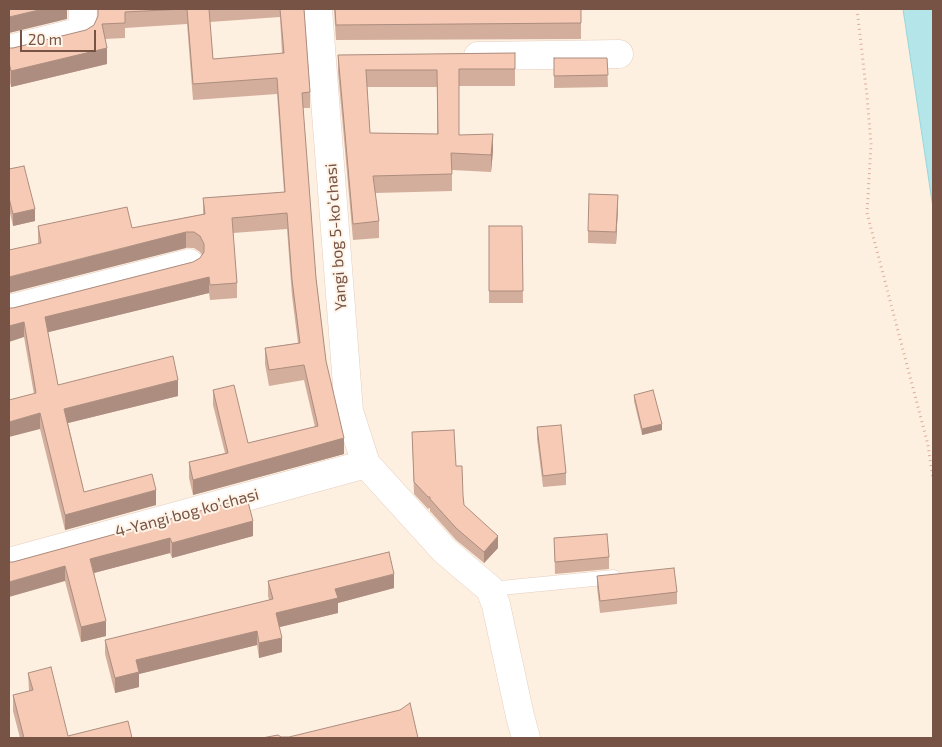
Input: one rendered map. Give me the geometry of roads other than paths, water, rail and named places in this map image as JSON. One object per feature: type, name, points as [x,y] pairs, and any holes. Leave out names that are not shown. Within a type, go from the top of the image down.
[{"type":"street","points":[[9,50],[82,31],[83,9]]},
{"type":"street","name":"Yangi bog 5-koʼchasi","points":[[318,9],[332,56],[350,411],[366,464]]},
{"type":"street","points":[[450,56],[619,54]]},
{"type":"street","points":[[9,309],[189,263]]},
{"type":"street","points":[[366,464],[445,551],[490,589],[496,605],[526,738]]},
{"type":"street","name":"4-Yangi bog koʼchasi","points":[[9,562],[366,464]]},
{"type":"lane","points":[[490,589],[626,575]]},
{"type":"water","points":[[903,9],[933,9],[933,208]]}]
